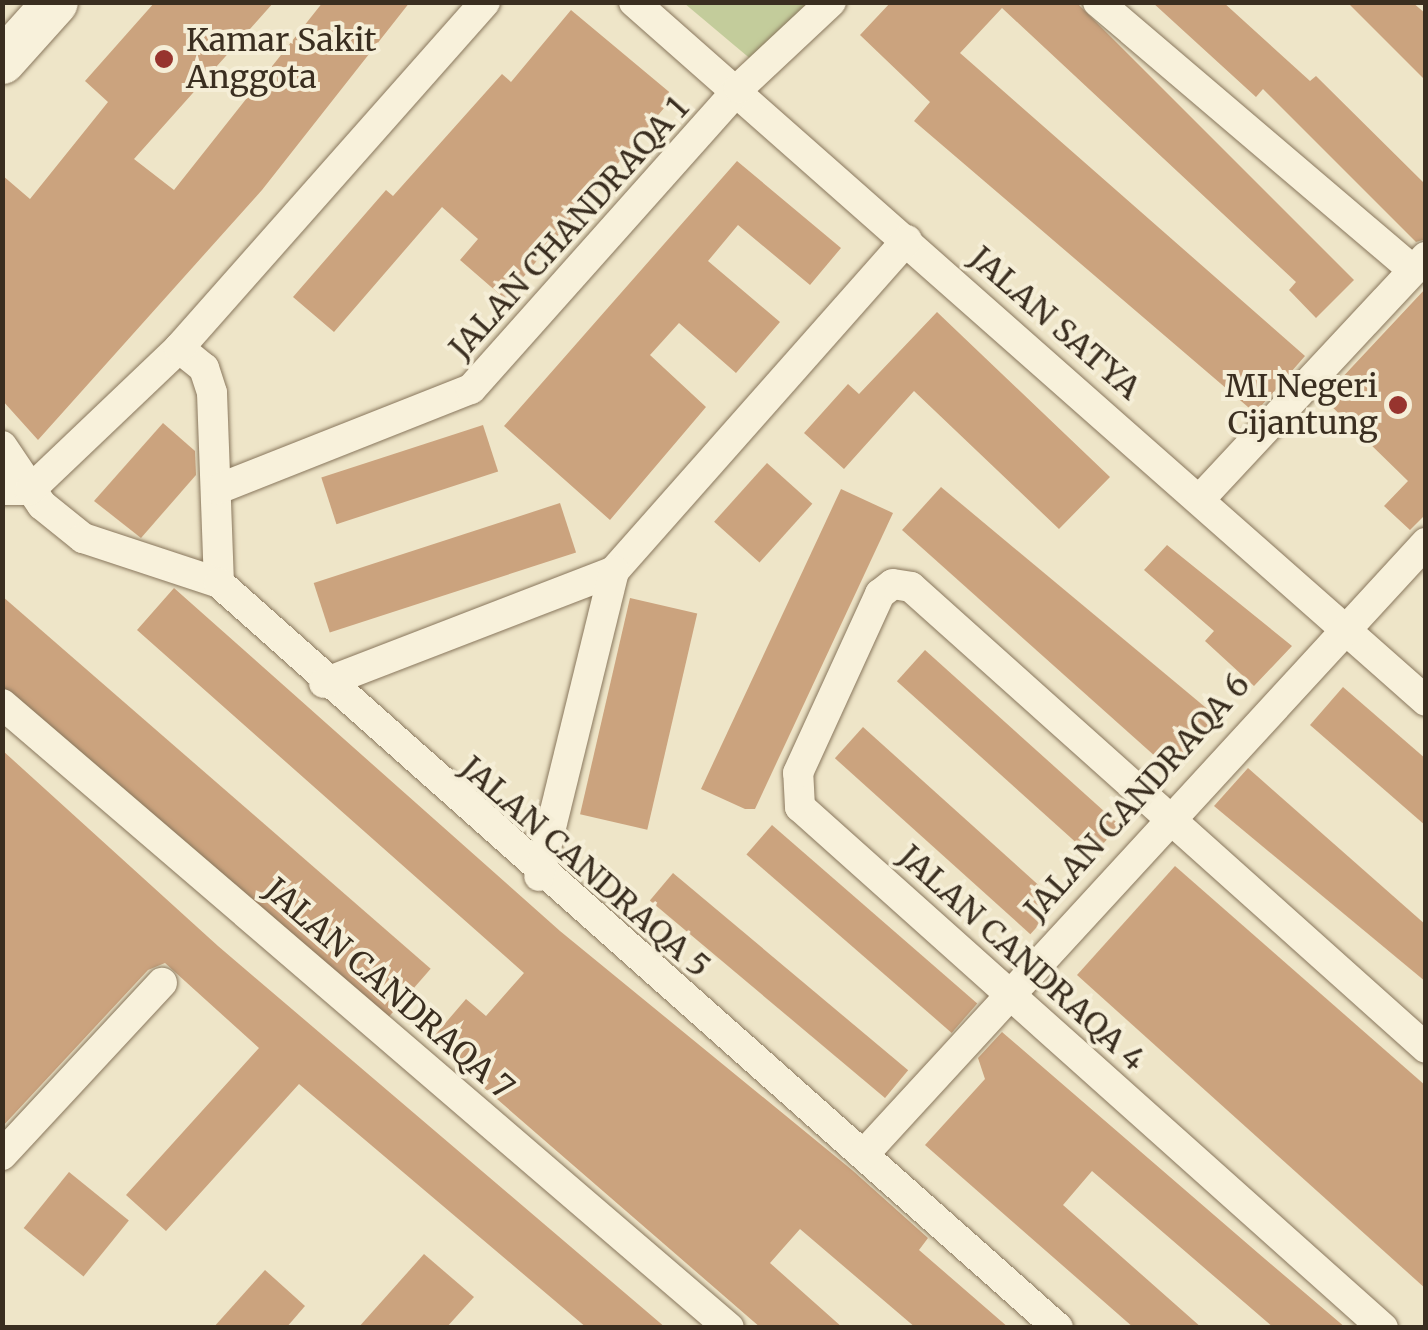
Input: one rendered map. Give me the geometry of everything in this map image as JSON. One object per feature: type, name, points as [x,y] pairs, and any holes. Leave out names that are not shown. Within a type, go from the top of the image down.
[{"type":"main road","points":[[2,62],[55,2]]},
{"type":"street","points":[[17,479],[179,348],[485,2]]},
{"type":"street","name":"JALAN SATYA","points":[[634,2],[740,88],[1426,700]]},
{"type":"street","name":"JALAN CHANDRAQA 1","points":[[218,489],[471,390],[740,88],[830,2]]},
{"type":"street","points":[[1098,2],[1419,264],[1201,498]]},
{"type":"street","points":[[324,683],[614,571],[907,240]]},
{"type":"street","points":[[179,348],[210,382],[218,489],[219,583]]},
{"type":"street","name":"JALAN CANDRAQA 5","points":[[17,479],[109,552],[219,583],[539,876],[864,1153],[1058,1328]]},
{"type":"street","name":"JALAN CANDRAQA 6","points":[[864,1153],[1166,816],[1343,624],[1426,543]]},
{"type":"street","points":[[539,876],[614,571]]},
{"type":"street","name":"JALAN CANDRAQA 4","points":[[1166,816],[912,587],[893,584],[794,792],[800,807],[1383,1328]]},
{"type":"street","name":"JALAN CANDRAQA 7","points":[[2,704],[730,1328]]},
{"type":"street","points":[[1166,816],[1426,1048]]},
{"type":"street","points":[[2,1156],[162,983]]},
{"type":"green space","points":[[684,3],[807,3],[753,61]]},
{"type":"building","points":[[155,2],[274,2],[134,159],[174,190],[323,2],[410,2],[262,190],[38,440],[2,400],[2,175],[30,199],[108,102],[85,81]]},
{"type":"building","points":[[891,2],[1076,2],[1354,280],[1316,318],[1289,290],[1296,282],[1002,8],[960,53],[1305,356],[1255,413],[914,121],[930,102],[860,35]]},
{"type":"building","points":[[1152,2],[1223,2],[1310,81],[1316,76],[1426,185],[1426,239],[1416,242],[1263,89],[1256,97]]},
{"type":"building","points":[[1347,2],[1412,2],[1426,14],[1426,81]]},
{"type":"building","points":[[571,10],[674,96],[505,299],[460,260],[478,239],[442,207],[334,332],[293,297],[386,190],[393,196],[502,74],[511,82]]},
{"type":"building","points":[[737,161],[841,248],[810,285],[738,225],[708,261],[780,322],[736,373],[679,323],[650,355],[706,407],[610,520],[504,426]]},
{"type":"building","points":[[1426,288],[1426,514],[1410,530],[1384,506],[1408,481],[1323,398]]},
{"type":"building","points":[[937,312],[1110,477],[1059,529],[914,391],[844,469],[804,433],[848,384],[859,394]]},
{"type":"building","points":[[163,423],[195,451],[196,475],[141,538],[94,501]]},
{"type":"building","points":[[483,425],[498,472],[336,524],[321,478]]},
{"type":"building","points":[[767,463],[812,504],[759,563],[714,522]]},
{"type":"building","points":[[941,487],[1223,722],[1175,774],[902,530]]},
{"type":"building","points":[[841,489],[893,513],[755,809],[745,809],[701,789]]},
{"type":"building","points":[[560,503],[576,552],[330,632],[314,583]]},
{"type":"building","points":[[1167,545],[1292,646],[1254,686],[1205,641],[1214,631],[1144,570]]},
{"type":"building","points":[[174,588],[560,931],[852,1170],[928,1238],[919,1250],[1009,1328],[916,1328],[800,1229],[770,1263],[843,1328],[761,1328],[430,1041],[466,999],[486,1016],[524,973],[137,630]]},
{"type":"building","points":[[2,596],[431,969],[382,1024],[2,694]]},
{"type":"building","points":[[630,598],[697,614],[647,830],[580,814]]},
{"type":"building","points":[[925,650],[1120,825],[1092,857],[897,681]]},
{"type":"building","points":[[1343,687],[1426,759],[1426,826],[1310,725]]},
{"type":"building","points":[[863,727],[1058,903],[1030,934],[835,758]]},
{"type":"building","points":[[2,750],[218,946],[666,1328],[587,1328],[299,1084],[166,1231],[126,1195],[259,1048],[165,963],[148,970],[2,1127]]},
{"type":"building","points":[[1248,768],[1426,925],[1426,982],[1214,806]]},
{"type":"building","points":[[772,825],[977,1003],[952,1033],[746,854]]},
{"type":"building","points":[[1175,866],[1426,1086],[1426,1289],[1077,975]]},
{"type":"building","points":[[673,873],[908,1070],[885,1098],[650,901]]},
{"type":"building","points":[[1002,1032],[1346,1328],[1274,1328],[1092,1171],[1063,1205],[1202,1328],[1134,1328],[925,1145],[985,1079],[978,1058]]},
{"type":"building","points":[[69,1172],[129,1220],[84,1276],[24,1228]]},
{"type":"building","points":[[424,1254],[474,1297],[446,1328],[358,1328]]},
{"type":"building","points":[[265,1270],[305,1306],[286,1328],[213,1328]]},
{"type":"place","name":"Kamar Sakit Anggota","points":[[164,59]]},
{"type":"place","name":"MI Negeri Cijantung","points":[[1398,405]]}]
